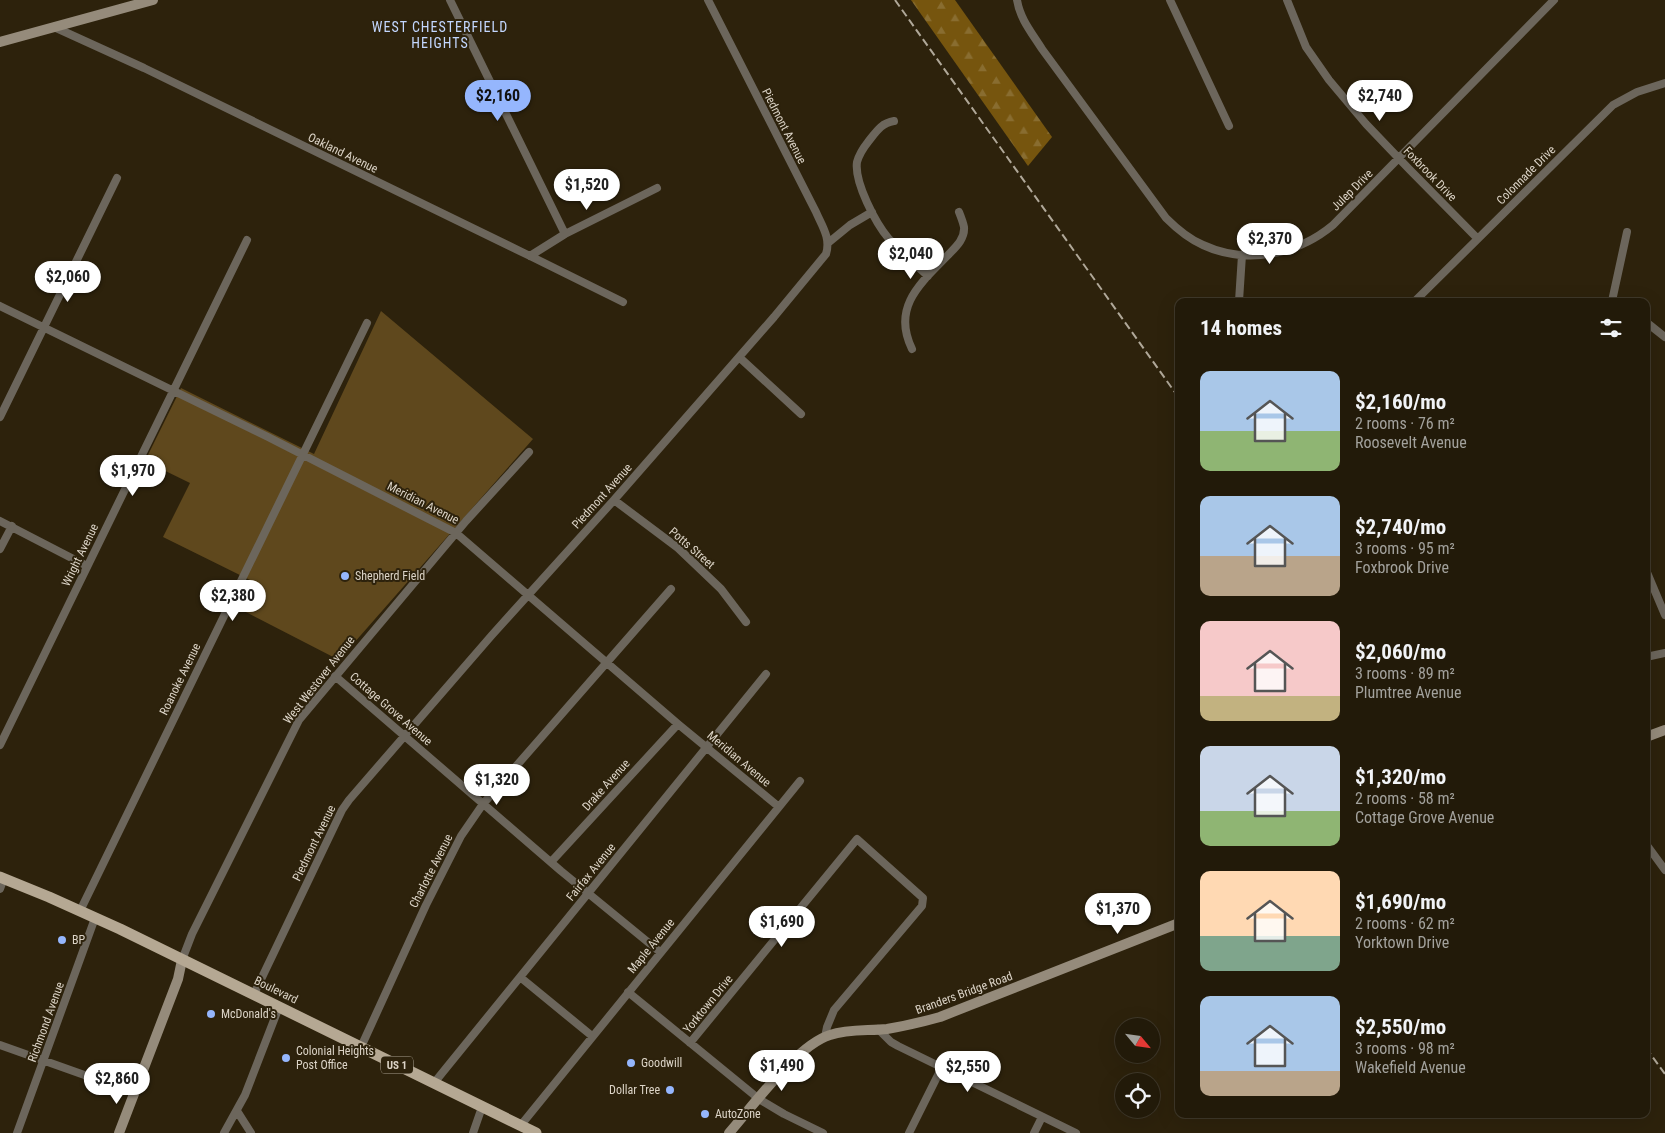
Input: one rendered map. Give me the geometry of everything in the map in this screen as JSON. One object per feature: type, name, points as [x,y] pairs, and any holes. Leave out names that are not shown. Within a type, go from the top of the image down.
[{"type":"main road","name":"Boulevard","points":[[1,882],[95,918],[536,1133]]},
{"type":"street","points":[[0,42],[153,0]]},
{"type":"street","points":[[450,0],[566,234]]},
{"type":"street","name":"Piedmont Avenue","points":[[254,994],[342,810],[349,800],[739,357],[826,254],[828,243],[816,212],[708,0]]},
{"type":"street","name":"Julep Drive","points":[[1017,0],[1025,23],[1042,48],[1166,218],[1180,231],[1202,245],[1242,255],[1278,253],[1323,233],[1399,159],[1554,0]]},
{"type":"street","points":[[1170,0],[1229,126]]},
{"type":"street","name":"Foxbrook Drive","points":[[1287,0],[1312,58],[1347,102],[1399,159],[1477,238]]},
{"type":"street","name":"Oakland Avenue","points":[[54,27],[144,68],[622,302]]},
{"type":"street","name":"Colonnade Drive","points":[[1418,298],[1613,106],[1637,92],[1665,83]]},
{"type":"street","points":[[894,121],[887,122],[880,127],[865,145],[858,161],[859,181],[872,212],[889,239],[928,276]]},
{"type":"street","points":[[0,417],[117,178]]},
{"type":"street","points":[[530,256],[566,234],[657,188]]},
{"type":"street","points":[[828,243],[850,225],[872,212]]},
{"type":"street","points":[[912,349],[906,338],[904,328],[904,313],[907,304],[928,276],[959,244],[964,228],[960,212]]},
{"type":"street","points":[[1613,298],[1627,232]]},
{"type":"street","name":"Wright Avenue","points":[[0,746],[246,240]]},
{"type":"street","points":[[1239,298],[1242,255]]},
{"type":"street","name":"Meridian Avenue","points":[[0,306],[302,454],[456,532],[678,724],[779,808]]},
{"type":"street","name":"Roanoke Avenue","points":[[80,911],[367,323]]},
{"type":"street","points":[[1650,325],[1665,337]]},
{"type":"street","points":[[739,357],[801,414]]},
{"type":"street","name":"West Westover Avenue","points":[[182,960],[192,934],[293,728],[456,532],[529,452]]},
{"type":"street","name":"Potts Street","points":[[614,500],[678,548],[720,589],[746,622]]},
{"type":"street","points":[[0,521],[87,566]]},
{"type":"street","points":[[0,549],[12,526]]},
{"type":"street","points":[[1650,579],[1665,615]]},
{"type":"street","name":"Charlotte Avenue","points":[[361,1047],[426,905],[461,836],[483,804],[671,589]]},
{"type":"street","points":[[1650,656],[1665,653]]},
{"type":"street","name":"Fairfax Avenue","points":[[434,1083],[766,674]]},
{"type":"street","name":"Cottage Grove Avenue","points":[[335,676],[551,862],[660,952]]},
{"type":"street","name":"Drake Avenue","points":[[551,862],[678,724]]},
{"type":"street","points":[[1650,736],[1665,730]]},
{"type":"street","name":"Maple Avenue","points":[[521,1126],[800,781]]},
{"type":"street","name":"Yorktown Drive","points":[[690,1043],[856,839],[923,898],[924,902],[834,1010],[826,1027],[825,1037]]},
{"type":"street","points":[[1650,849],[1665,870]]},
{"type":"street","name":"Richmond Avenue","points":[[17,1133],[95,918]]},
{"type":"street","name":"Branders Bridge Road","points":[[729,1133],[797,1057],[814,1043],[825,1037],[841,1032],[909,1025],[940,1017],[1175,925]]},
{"type":"street","points":[[119,1133],[178,979],[182,960]]},
{"type":"street","points":[[520,978],[592,1036]]},
{"type":"street","points":[[628,992],[759,1099],[784,1114],[823,1133]]},
{"type":"street","points":[[224,1133],[245,1094],[279,1007]]},
{"type":"street","points":[[878,1029],[891,1042],[1076,1133]]},
{"type":"street","points":[[0,1045],[134,1093]]},
{"type":"street","points":[[909,1133],[942,1067]]},
{"type":"street","points":[[473,1133],[482,1107]]},
{"type":"street","points":[[237,1110],[251,1133]]},
{"type":"street","points":[[1034,1133],[1042,1116]]},
{"type":"green space","points":[[911,0],[955,0],[1052,137],[1028,166]]},
{"type":"shaded area","points":[[381,311],[533,439],[339,660],[240,609],[252,581],[163,537],[190,483],[145,461],[181,388],[314,454]]},
{"type":"railway","points":[[895,0],[1175,392]]},
{"type":"railway","points":[[1650,1053],[1665,1074]]},
{"type":"place","name":"Shepherd Field","points":[[345,576]]},
{"type":"place","name":"BP","points":[[62,940]]},
{"type":"place","name":"McDonald's","points":[[211,1014]]},
{"type":"place","name":"Colonial Heights Post Office","points":[[286,1058]]},
{"type":"place","name":"Goodwill","points":[[631,1063]]},
{"type":"place","name":"Dollar Tree","points":[[670,1090]]},
{"type":"place","name":"AutoZone","points":[[705,1114]]},
{"type":"district","name":"WEST CHESTERFIELD HEIGHTS","points":[[440,36]]}]
